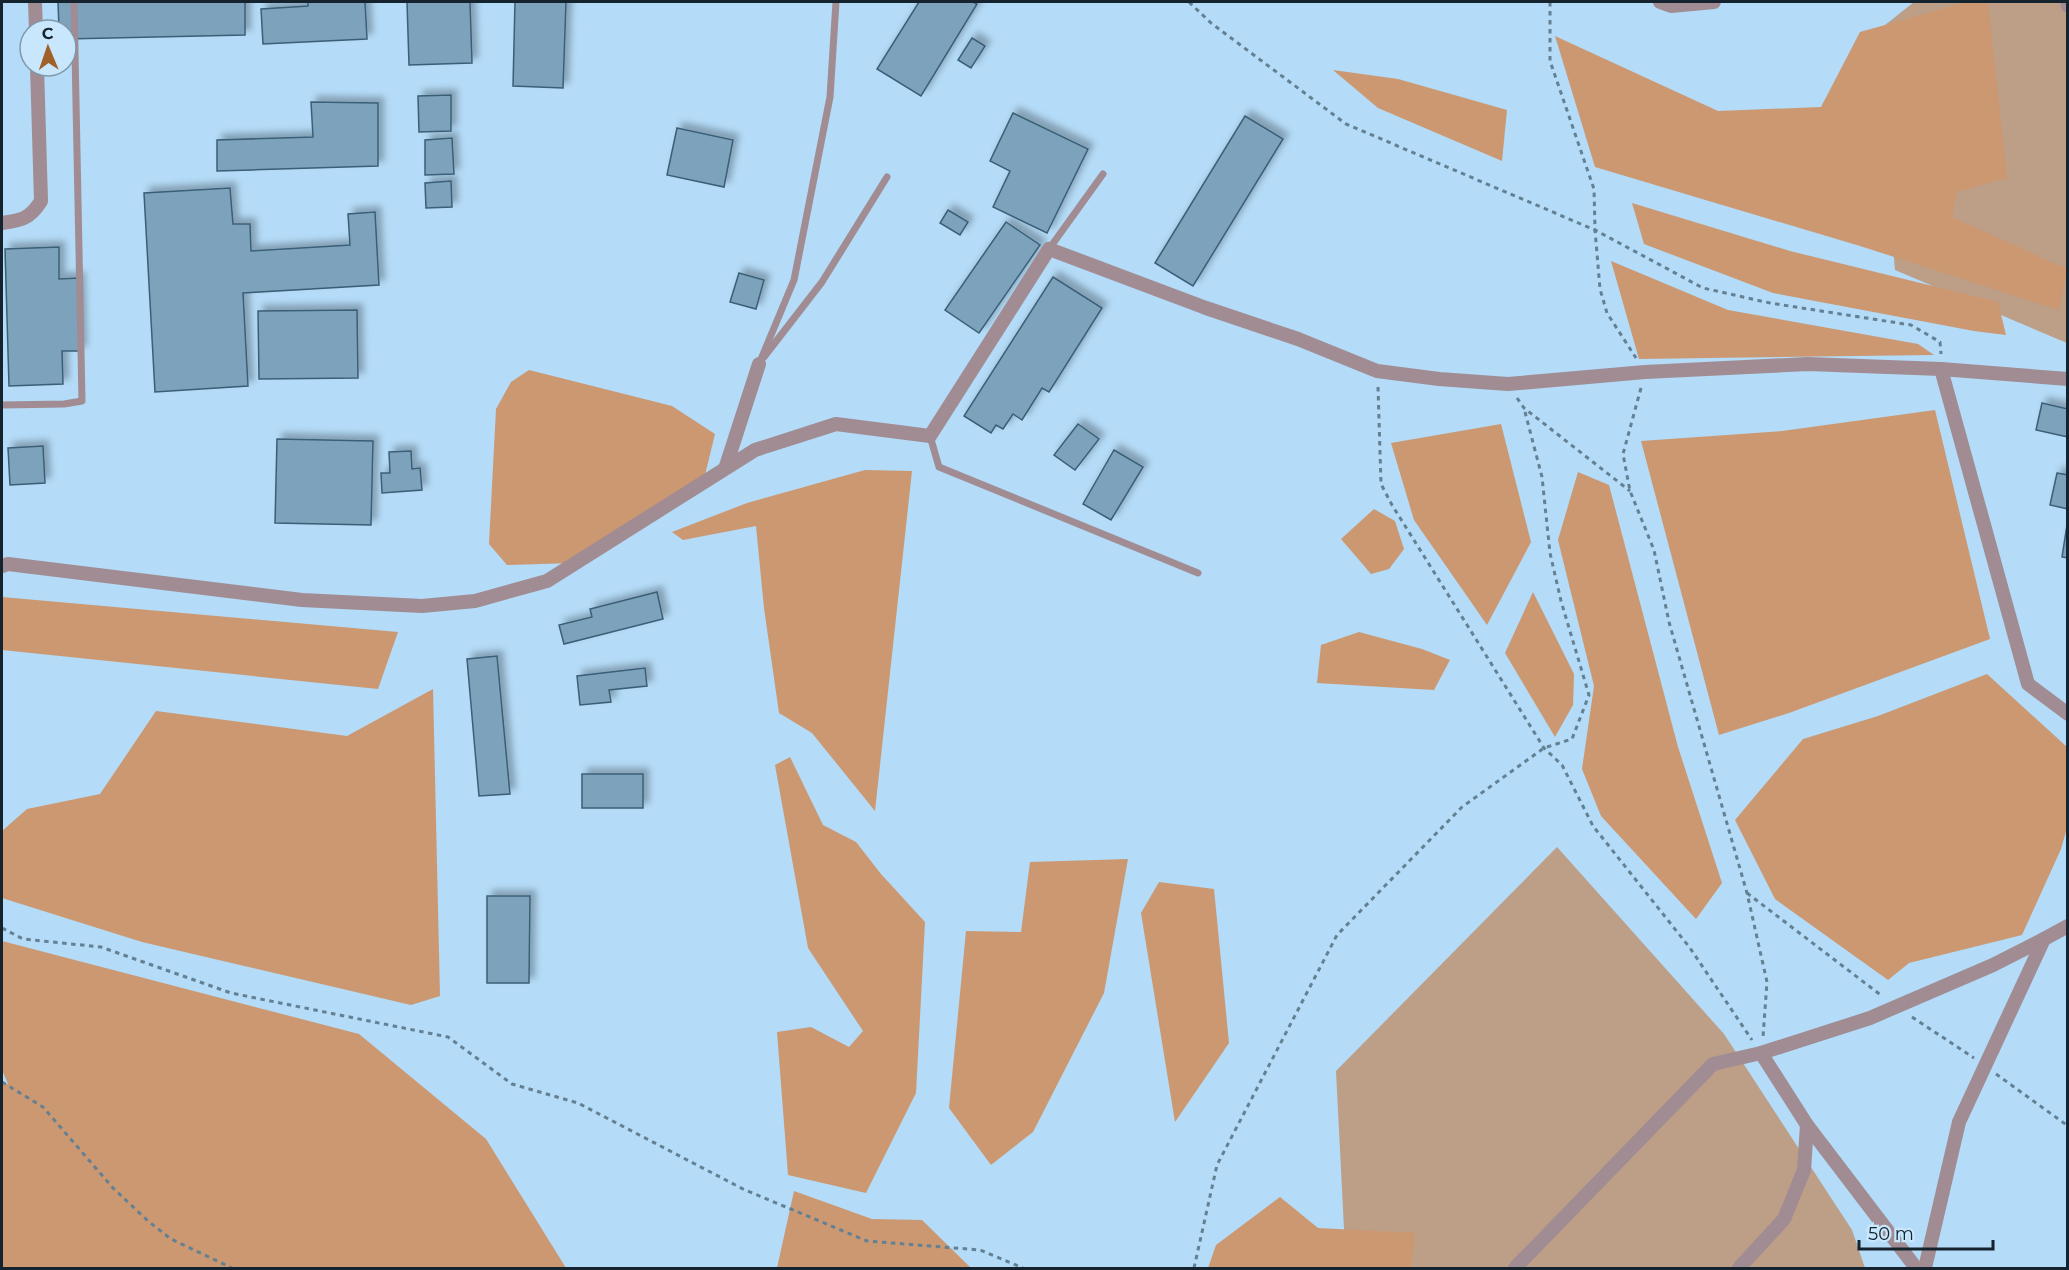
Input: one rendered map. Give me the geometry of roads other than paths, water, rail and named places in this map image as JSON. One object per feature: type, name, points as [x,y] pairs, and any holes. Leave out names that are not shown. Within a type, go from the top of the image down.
[{"type":"street","points":[[35,2],[36,18]]},
{"type":"street","points":[[1660,2],[1671,6],[1714,2]]},
{"type":"street","points":[[2,223],[19,220],[33,214],[41,201],[37,78]]},
{"type":"street","points":[[2,566],[8,564],[302,600],[422,606],[476,602],[547,581],[726,466],[755,450],[836,424],[930,436],[1049,249],[1377,370],[1439,379],[1508,384],[1645,372],[1808,364],[1941,369],[2067,379]]},
{"type":"street","points":[[726,466],[759,364]]},
{"type":"street","points":[[1941,369],[2028,684],[2067,714]]},
{"type":"street","points":[[1515,1269],[1713,1064],[1761,1053],[1870,1018],[1993,965],[2067,926]]},
{"type":"street","points":[[1925,1269],[1959,1122],[2044,939]]},
{"type":"street","points":[[1761,1053],[1807,1125],[1916,1269]]},
{"type":"street","points":[[1739,1269],[1784,1219],[1804,1170],[1807,1125]]},
{"type":"lane","points":[[2,405],[64,405],[81,401],[74,2]]},
{"type":"lane","points":[[759,364],[794,280],[831,97],[836,2]]},
{"type":"lane","points":[[1049,249],[1103,174]]},
{"type":"lane","points":[[759,364],[822,282],[887,177]]},
{"type":"lane","points":[[930,436],[939,467],[1198,573]]}]
